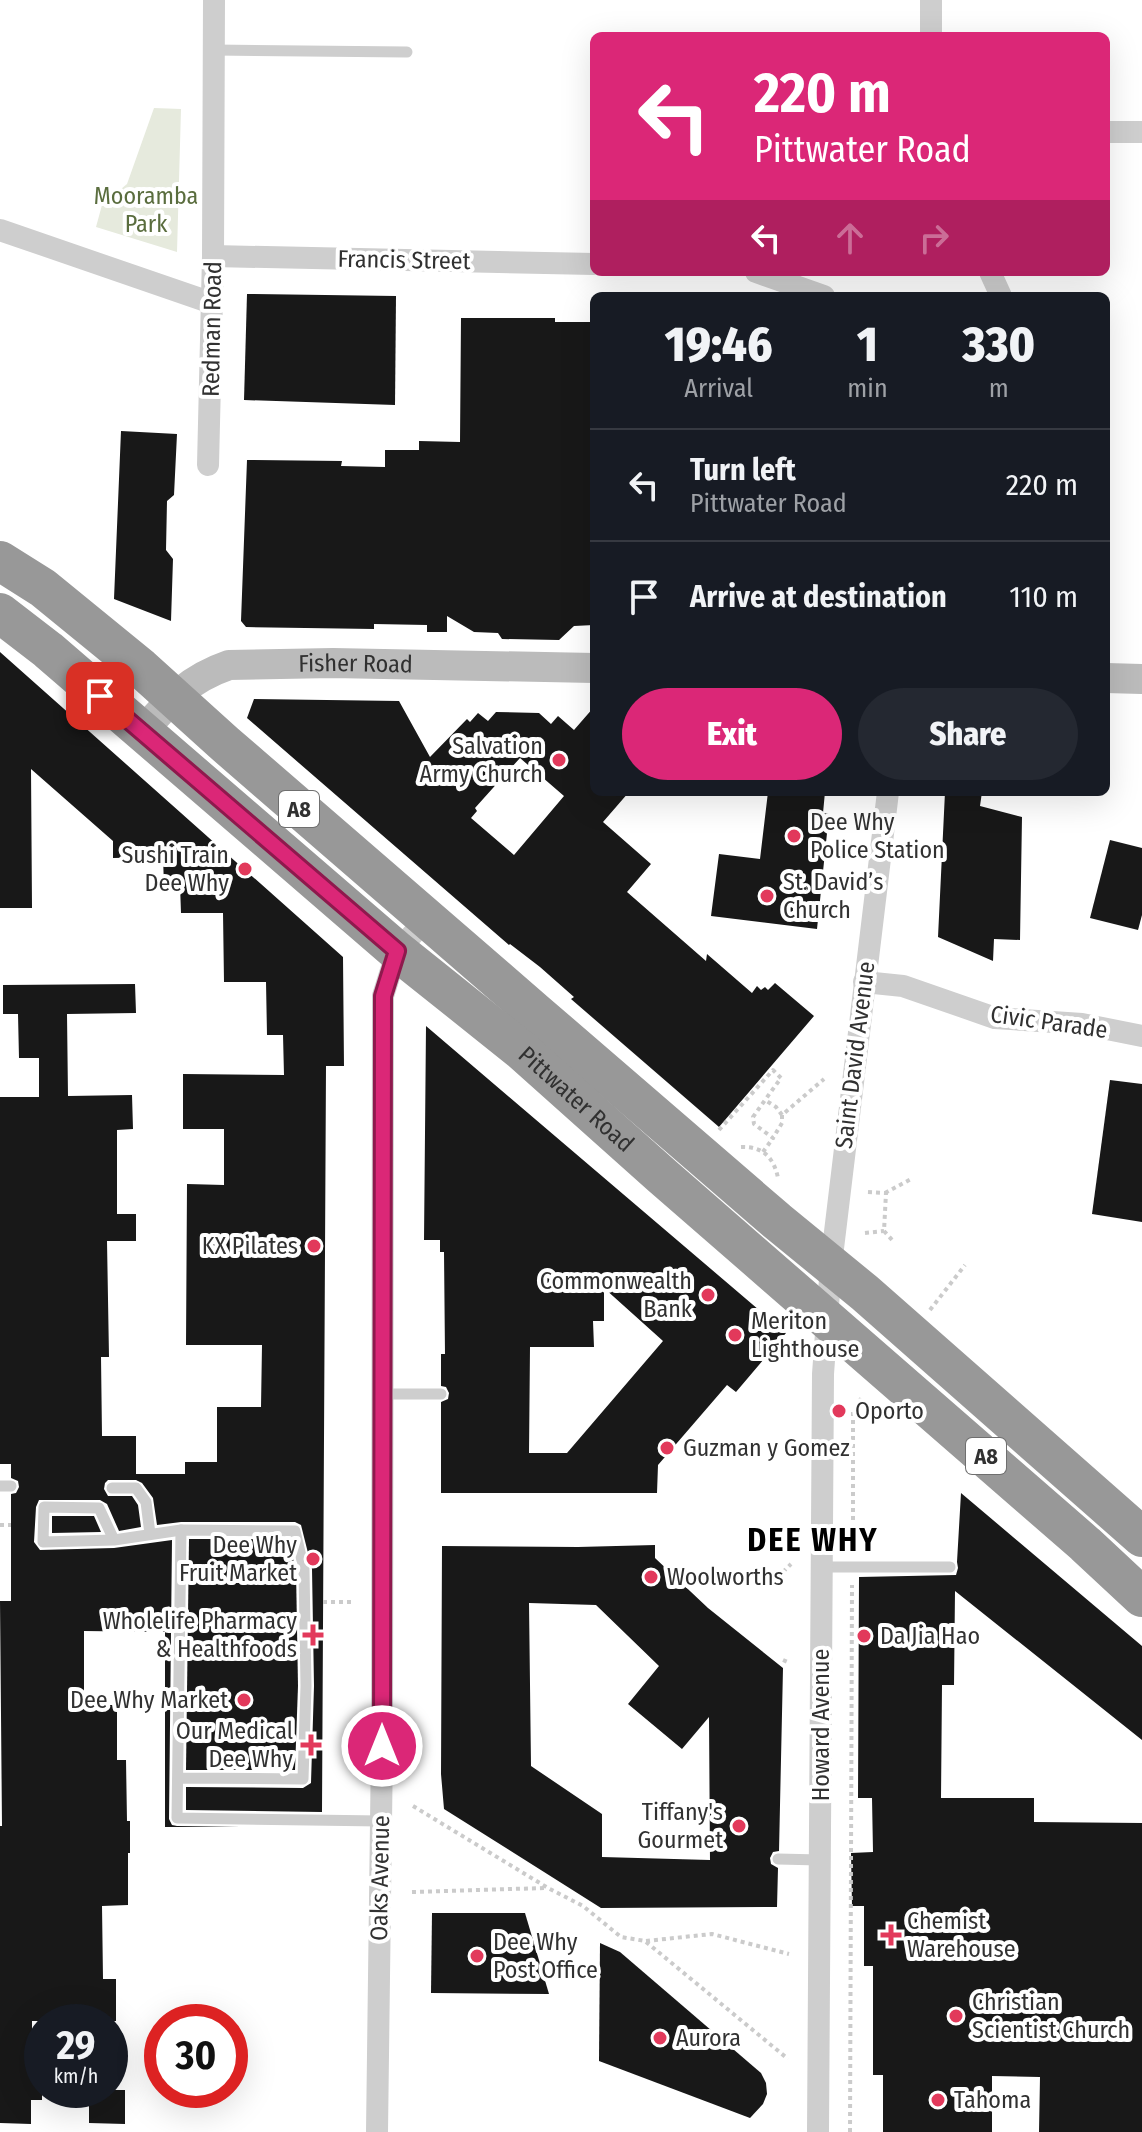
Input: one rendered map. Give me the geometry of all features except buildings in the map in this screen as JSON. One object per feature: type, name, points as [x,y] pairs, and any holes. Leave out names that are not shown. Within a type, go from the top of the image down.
[{"type":"highway","name":"Pittwater Road","points":[[0,561],[43,588],[97,630],[224,743],[865,1293],[1142,1537]]},
{"type":"highway","name":"Pittwater Road","points":[[0,613],[48,650],[397,951],[521,1050],[1142,1597]]},
{"type":"main road","name":"Fisher Road","points":[[142,732],[173,696],[215,670],[229,665],[333,663],[590,668]]},
{"type":"main road","points":[[1110,678],[1142,679]]},
{"type":"street","name":"Redman Road","points":[[208,465],[214,0]]},
{"type":"street","points":[[931,0],[931,32]]},
{"type":"street","points":[[1110,132],[1142,132]]},
{"type":"street","points":[[0,230],[212,303]]},
{"type":"street","name":"Francis Street","points":[[213,256],[590,264]]},
{"type":"street","points":[[767,276],[813,292]]},
{"type":"street","name":"Saint David Avenue","points":[[827,1319],[887,796]]},
{"type":"street","name":"Oaks Avenue","points":[[377,2132],[383,996],[397,951],[428,918]]},
{"type":"street","name":"Civic Parade","points":[[864,982],[903,986],[995,1018],[1082,1024],[1142,1036]]},
{"type":"street","name":"Howard Avenue","points":[[818,2132],[823,1374],[827,1319]]},
{"type":"lane","points":[[214,50],[407,52]]},
{"type":"lane","points":[[382,1394],[441,1394]]},
{"type":"lane","points":[[112,1488],[136,1488],[146,1502],[150,1534]]},
{"type":"lane","points":[[114,1540],[99,1508],[44,1507],[43,1542],[114,1540],[181,1530],[295,1531],[304,1569],[306,1686],[303,1779],[178,1778]]},
{"type":"lane","points":[[181,1530],[177,1818],[381,1821]]},
{"type":"lane","points":[[822,1567],[950,1567]]},
{"type":"lane","points":[[778,1859],[820,1860]]},
{"type":"path","points":[[714,1135],[773,1070],[781,1078],[753,1117],[754,1124],[773,1138]]},
{"type":"path","points":[[782,1115],[824,1079]]},
{"type":"path","points":[[763,1152],[782,1123],[780,1110],[765,1100]]},
{"type":"path","points":[[734,1147],[750,1146],[773,1159],[779,1181]]},
{"type":"path","points":[[868,1192],[885,1193],[913,1178]]},
{"type":"path","points":[[885,1193],[884,1231],[893,1241]]},
{"type":"path","points":[[865,1233],[884,1231]]},
{"type":"path","points":[[927,1315],[965,1265]]},
{"type":"path","points":[[781,1348],[791,1345]]},
{"type":"path","points":[[853,1555],[853,1412],[862,1397]]},
{"type":"path","points":[[0,1525],[11,1525]]},
{"type":"path","points":[[783,1572],[791,1564]]},
{"type":"path","points":[[850,2132],[853,1571]]},
{"type":"path","points":[[323,1602],[353,1602]]},
{"type":"path","points":[[783,1660],[790,1663]]},
{"type":"path","points":[[413,1806],[583,1906],[621,1937],[645,1941],[712,1934],[789,1954]]},
{"type":"path","points":[[412,1892],[548,1888]]},
{"type":"path","points":[[645,1941],[788,2059]]},
{"type":"green space","name":"Mooramba Park","points":[[154,108],[181,109],[177,252],[96,227],[102,205],[127,184]]},
{"type":"place","name":"Salvation Army Church","points":[[559,760]]},
{"type":"place","name":"Dee Why Police Station","points":[[794,836]]},
{"type":"place","name":"Sushi Train Dee Why","points":[[245,869]]},
{"type":"place","name":"St. David’s Church","points":[[767,896]]},
{"type":"place","name":"KX Pilates","points":[[314,1246]]},
{"type":"place","name":"Commonwealth Bank","points":[[708,1295]]},
{"type":"place","name":"Meriton Lighthouse","points":[[735,1335]]},
{"type":"place","name":"Oporto","points":[[839,1411]]},
{"type":"place","name":"Guzman y Gomez","points":[[667,1448]]},
{"type":"place","name":"Dee Why Fruit Market","points":[[313,1559]]},
{"type":"place","name":"Woolworths","points":[[651,1577]]},
{"type":"place","name":"Wholelife Pharmacy & Healthfoods","points":[[313,1635]]},
{"type":"place","name":"Da Jia Hao","points":[[864,1636]]},
{"type":"place","name":"Dee Why Market","points":[[244,1700]]},
{"type":"place","name":"Our Medical Dee Why","points":[[311,1745]]},
{"type":"place","name":"Tiffany's Gourmet","points":[[739,1826]]},
{"type":"place","name":"Chemist Warehouse","points":[[891,1935]]},
{"type":"place","name":"Dee Why Post Office","points":[[477,1956]]},
{"type":"place","name":"Christian Scientist Church","points":[[956,2016]]},
{"type":"place","name":"Aurora","points":[[660,2038]]},
{"type":"place","name":"Tahoma","points":[[938,2100]]},
{"type":"district","name":"DEE WHY","points":[[813,1540]]},
{"type":"route","points":[[100,696],[397,951],[383,996],[382,1746]]}]
